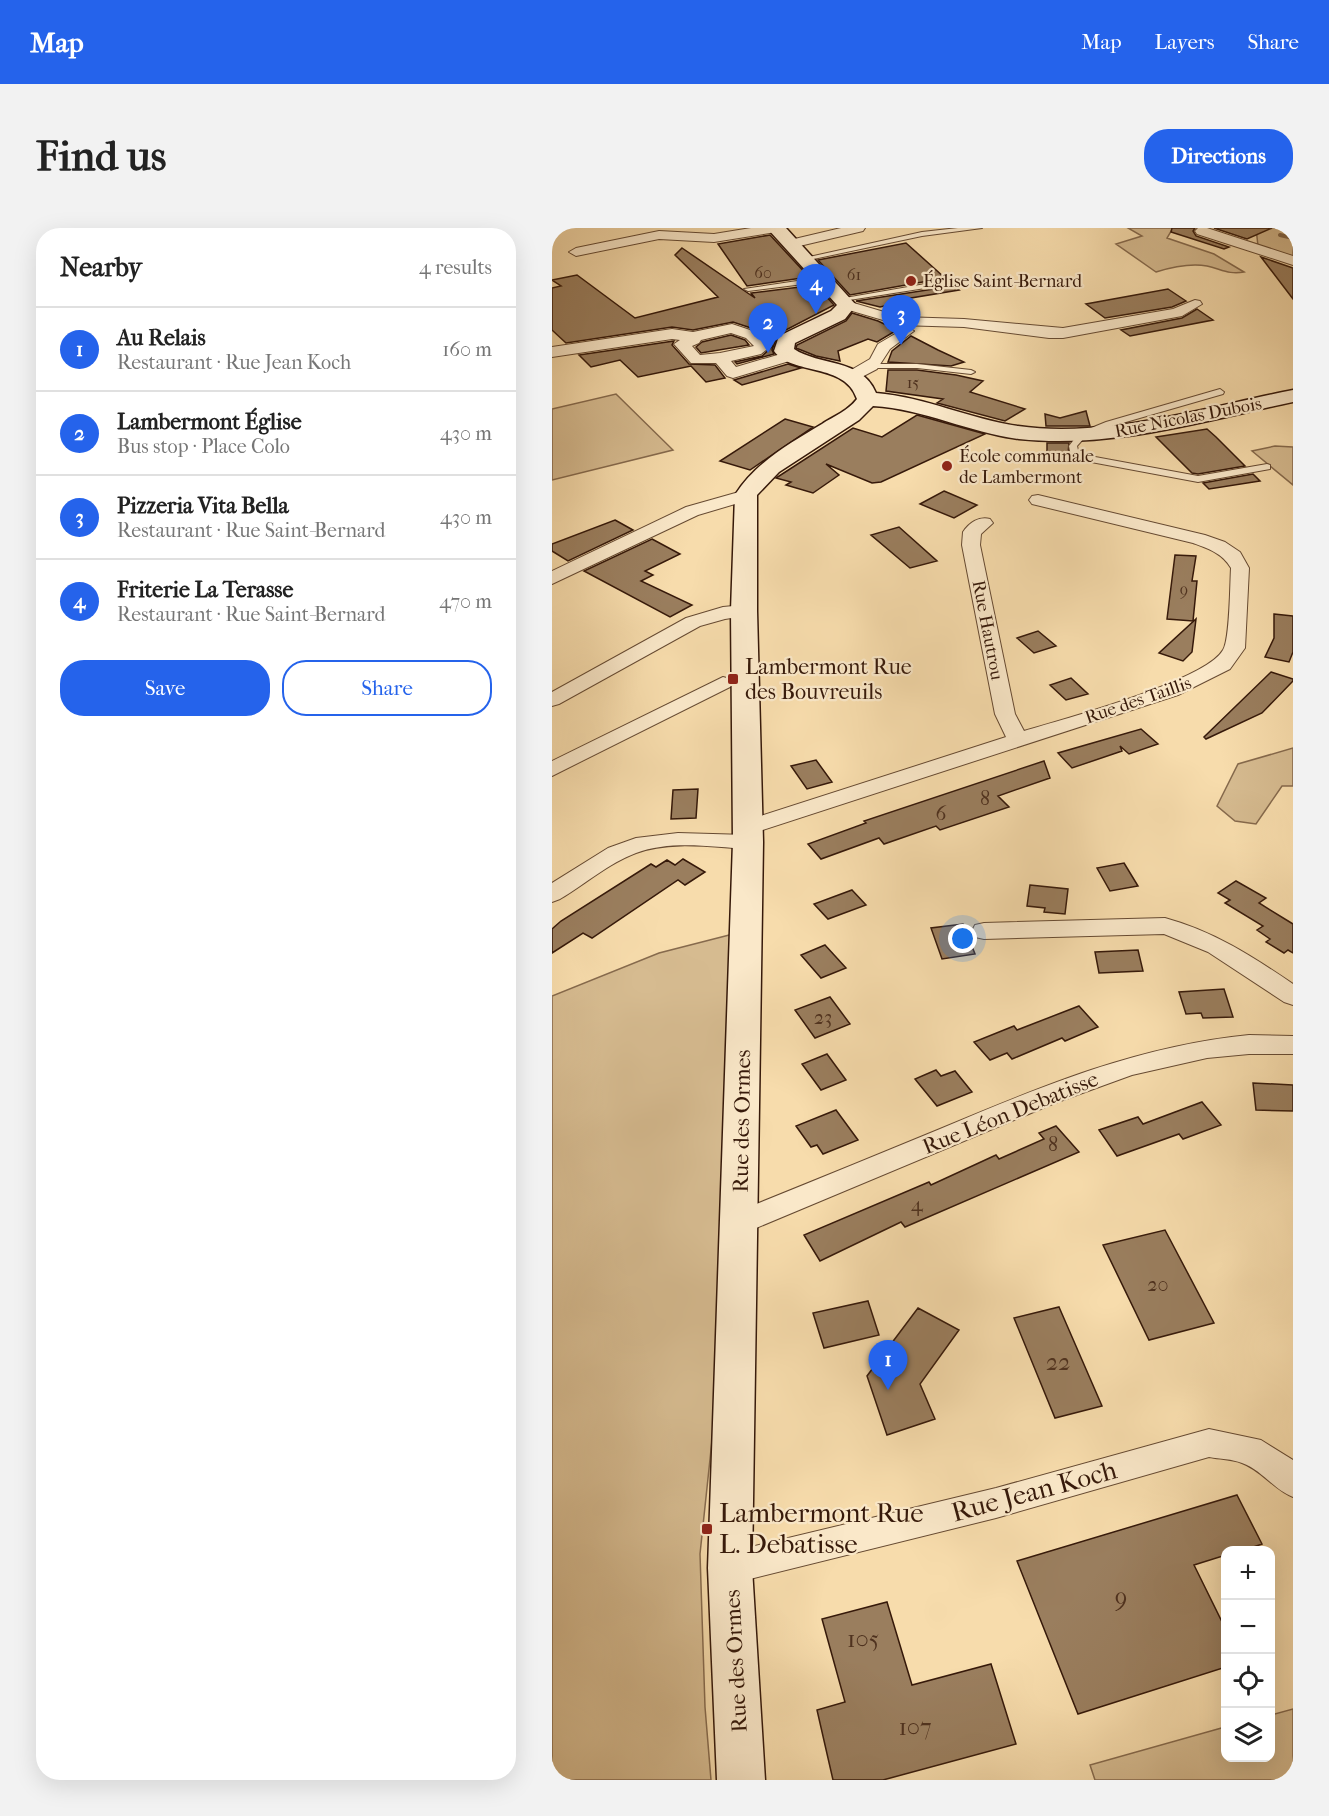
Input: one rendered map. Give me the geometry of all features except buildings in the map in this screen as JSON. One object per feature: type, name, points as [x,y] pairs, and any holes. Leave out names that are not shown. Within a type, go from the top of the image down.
[{"type":"street","points":[[576,252],[659,235],[714,238],[776,228],[845,302],[900,321],[964,323],[1063,333],[1177,313],[1195,304]]},
{"type":"street","points":[[791,244],[858,228]]},
{"type":"street","points":[[1202,231],[1293,261]]},
{"type":"street","points":[[720,358],[733,373],[787,350],[793,336],[838,315],[845,302]]},
{"type":"street","points":[[552,352],[662,336],[684,334],[693,337],[732,322],[763,346],[787,350],[852,376],[863,385],[867,399],[858,411],[812,439],[760,476],[749,487],[746,503],[673,521],[552,578]]},
{"type":"street","points":[[852,376],[874,366],[881,356],[883,347],[907,331]]},
{"type":"street","points":[[693,337],[694,340],[682,344],[696,360],[756,351],[763,346]]},
{"type":"street","name":"Rue Nicolas Dubois","points":[[867,399],[897,401],[1016,432],[1059,436],[1136,429],[1293,396]]},
{"type":"street","name":"Rue des Taillis","points":[[747,835],[1018,740],[1171,691],[1223,665],[1234,648],[1240,568],[1233,556],[1219,546],[1199,539],[1038,500]]},
{"type":"street","name":"Rue des Ormes","points":[[743,1769],[730,1568],[747,835],[744,611],[746,503]]},
{"type":"street","name":"Rue Hautrou","points":[[984,523],[972,532],[971,545],[1005,714],[1018,740]]},
{"type":"street","points":[[552,700],[693,622],[723,613],[744,611]]},
{"type":"street","points":[[552,769],[723,683]]},
{"type":"street","points":[[552,894],[635,845],[747,835]]},
{"type":"street","points":[[984,931],[1165,926],[1188,931],[1219,945],[1293,996]]},
{"type":"street","name":"Rue Léon Debatisse","points":[[739,1223],[1116,1069],[1199,1048],[1262,1043],[1293,1045]]},
{"type":"street","name":"Rue Jean Koch","points":[[730,1568],[996,1503],[1209,1443],[1250,1450],[1287,1474],[1293,1482]]},
{"type":"lane","points":[[804,259],[922,234],[978,228]]},
{"type":"lane","points":[[748,290],[824,279]]},
{"type":"lane","points":[[845,302],[954,281]]},
{"type":"lane","points":[[874,366],[917,366],[971,372]]},
{"type":"lane","name":"Rue Nicolas Dubois","points":[[1220,392],[1109,424],[1082,435],[1073,446],[1075,456],[1198,479],[1267,467]]},
{"type":"shaded area","points":[[1128,228],[1173,228],[1167,238],[1214,254],[1244,272],[1229,272],[1194,265],[1156,272],[1116,244],[1142,236]]},
{"type":"shaded area","points":[[1256,228],[1293,228],[1293,258],[1258,246]]},
{"type":"shaded area","points":[[616,394],[673,450],[552,480],[552,409]]},
{"type":"shaded area","points":[[1275,446],[1293,447],[1293,485],[1252,451]]},
{"type":"shaded area","points":[[1293,748],[1293,786],[1282,786],[1256,824],[1235,821],[1217,806],[1238,764]]},
{"type":"shaded area","points":[[737,933],[719,1374],[700,1554],[705,1707],[711,1780],[552,1780],[552,996],[659,953]]},
{"type":"shaded area","points":[[1293,1709],[1293,1780],[1095,1780],[1090,1765],[1221,1728],[1221,1762],[1275,1762],[1275,1714]]},
{"type":"waterway","points":[[1280,235],[1293,238]]},
{"type":"place","name":"Église Saint-Bernard","points":[[911,281]]},
{"type":"place","name":"Friterie La Terasse","points":[[816,314]]},
{"type":"place","name":"Pizzeria Vita Bella","points":[[901,345]]},
{"type":"place","name":"Lambermont Église","points":[[768,353]]},
{"type":"place","name":"École communale de Lambermont","points":[[947,466]]},
{"type":"place","name":"Lambermont Rue des Bouvreuils","points":[[733,679]]},
{"type":"place","name":"Au Relais","points":[[888,1390]]},
{"type":"place","name":"Lambermont Rue L. Debatisse","points":[[707,1529]]}]
